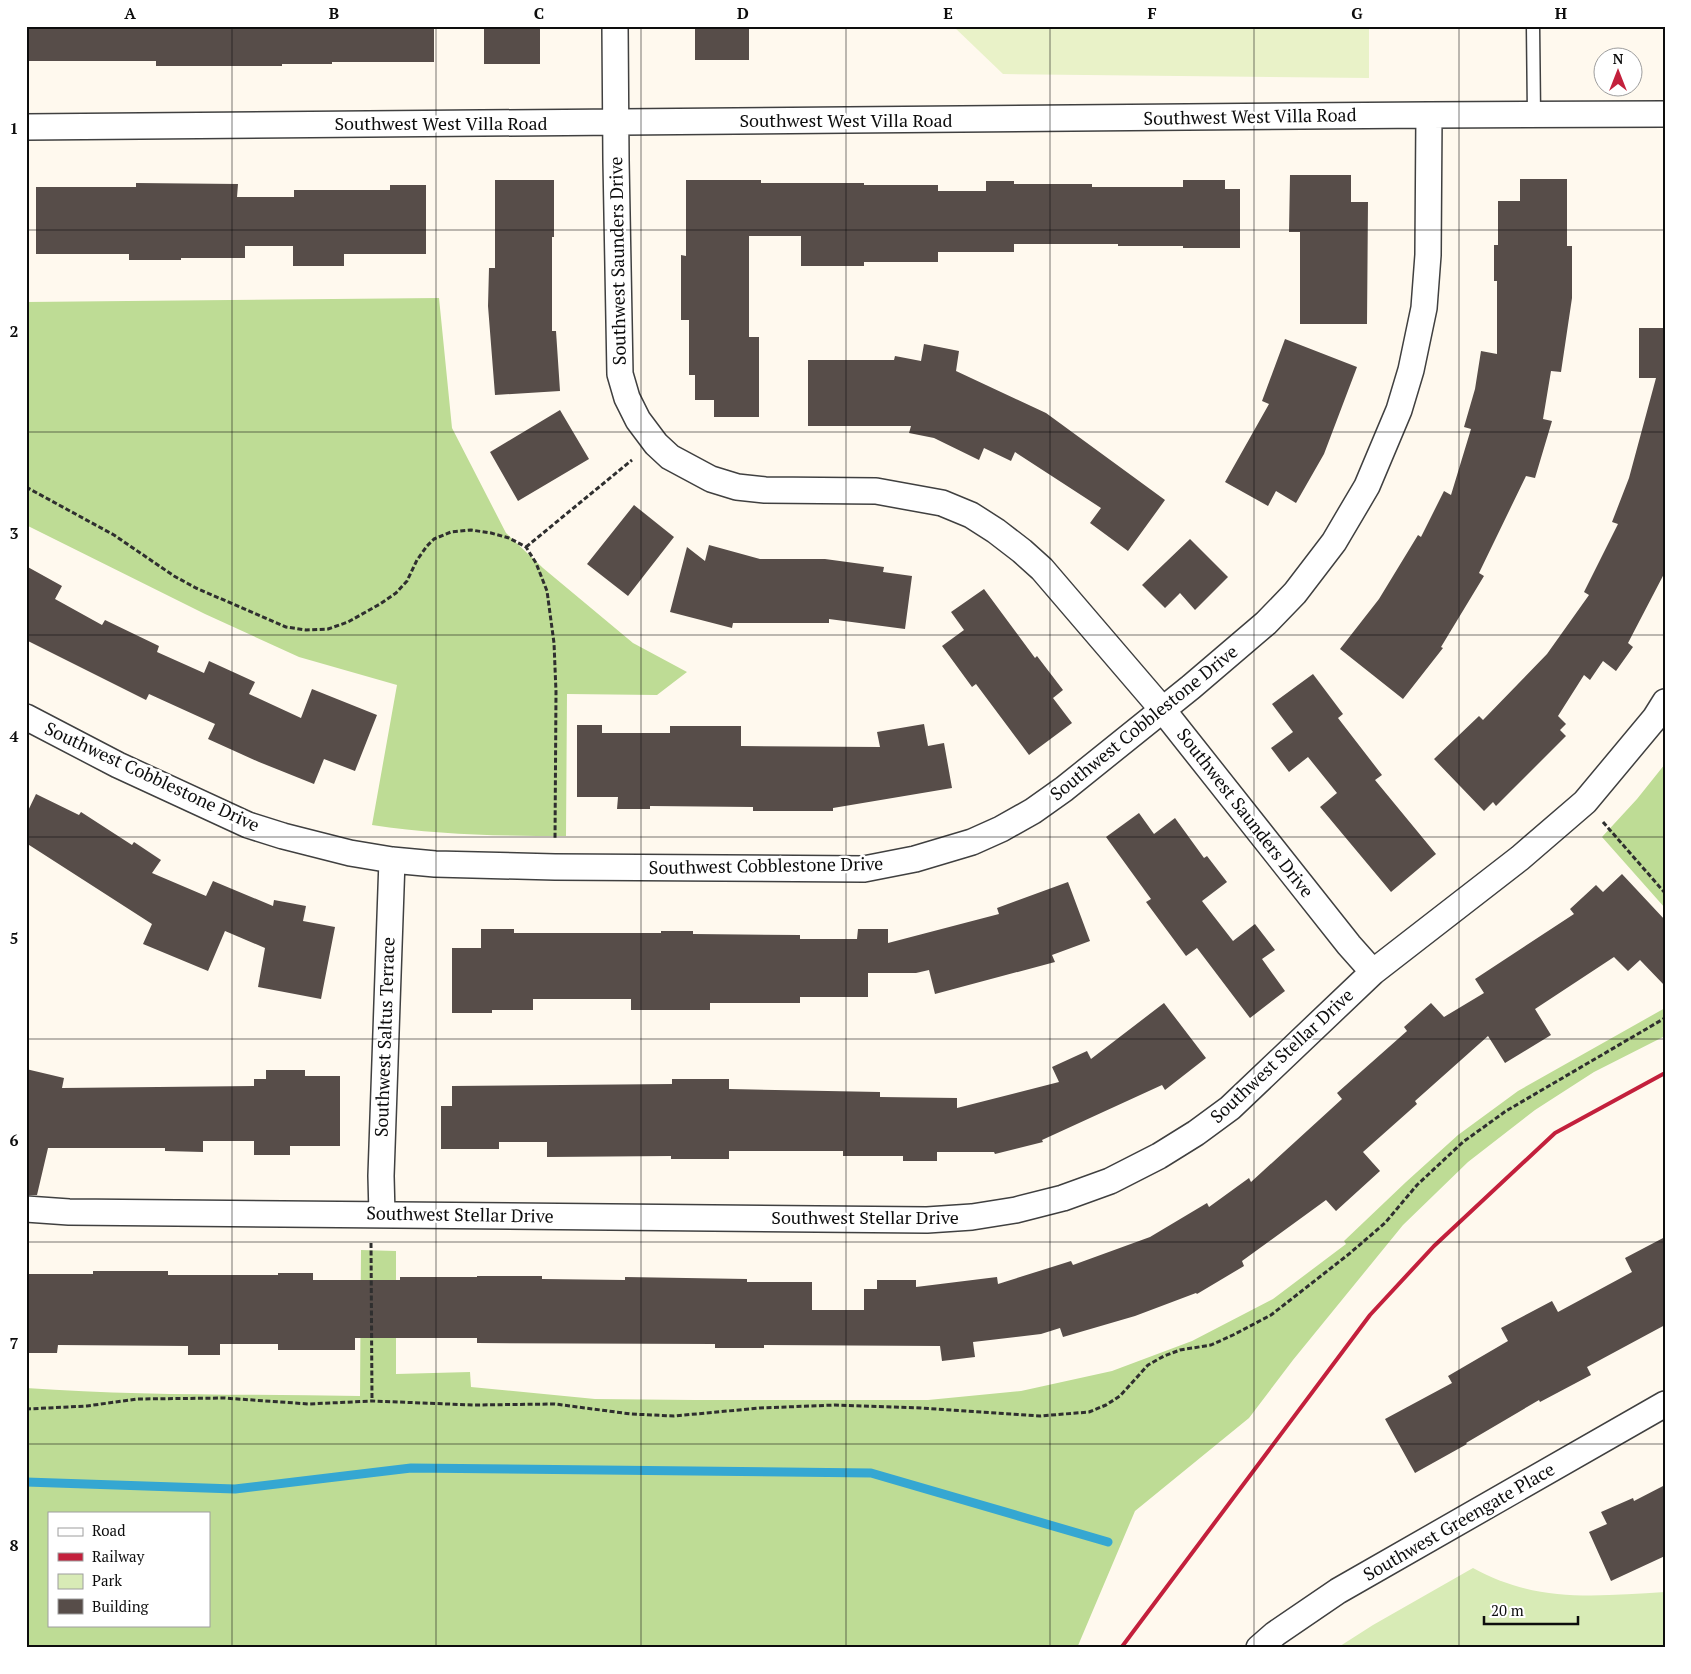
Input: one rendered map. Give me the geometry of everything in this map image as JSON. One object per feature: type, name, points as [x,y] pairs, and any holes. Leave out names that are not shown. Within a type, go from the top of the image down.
[{"type":"street","name":"Southwest Saunders Drive","points":[[615,26],[620,374],[627,398],[638,420],[656,444],[670,457],[690,468],[711,479],[737,487],[765,490],[840,489],[876,491],[942,503],[970,515],[996,531],[1042,569],[1162,709],[1349,946],[1373,972]]},
{"type":"street","name":"Southwest West Villa Road","points":[[26,127],[1665,114]]},
{"type":"street","name":"Southwest Cobblestone Drive","points":[[26,717],[118,764],[248,825],[350,853],[392,860],[435,864],[555,867],[864,869],[888,866],[934,855],[986,836],[1033,811],[1064,789],[1237,649],[1295,593],[1334,542],[1371,477],[1399,410],[1411,370],[1424,308],[1428,256],[1429,115]]},
{"type":"street","name":"Southwest Stellar Drive","points":[[26,1209],[69,1212],[927,1220],[972,1217],[1016,1210],[1063,1198],[1110,1181],[1159,1156],[1196,1133],[1230,1108],[1373,972],[1520,858],[1585,802],[1649,726],[1665,702]]},
{"type":"street","name":"Southwest Saltus Terrace","points":[[377,1214],[381,1166],[392,860]]},
{"type":"street","name":"Southwest Greengate Place","points":[[1259,1648],[1275,1634],[1338,1591],[1665,1404]]},
{"type":"lane","points":[[1533,26],[1534,115]]},
{"type":"path","points":[[526,547],[630,462],[656,444]]},
{"type":"path","points":[[26,487],[114,535],[158,566],[196,588],[286,627],[306,630],[328,629],[348,622],[396,594],[407,580],[417,560],[427,546],[434,539],[451,532],[471,530],[491,533],[509,538],[526,547],[536,563],[547,591],[554,643],[556,692],[555,867]]},
{"type":"path","points":[[1585,802],[1665,893]]},
{"type":"path","points":[[26,1409],[88,1406],[137,1399],[224,1398],[309,1404],[372,1401],[473,1405],[555,1404],[631,1414],[674,1416],[760,1408],[835,1405],[921,1408],[1040,1416],[1089,1412],[1106,1405],[1120,1396],[1148,1365],[1164,1356],[1180,1350],[1211,1345],[1271,1315],[1349,1254],[1385,1223],[1417,1185],[1463,1142],[1506,1111],[1665,1018]]},
{"type":"path","points":[[372,1401],[377,1214]]},
{"type":"green space","points":[[953,26],[1369,26],[1369,78],[1003,74]]},
{"type":"green space","points":[[439,298],[452,428],[506,533],[543,568],[633,643],[687,672],[657,695],[567,694],[566,836],[469,834],[372,825],[397,685],[299,657],[205,614],[26,525],[26,302]]},
{"type":"green space","points":[[1665,764],[1665,908],[1602,837],[1637,799]]},
{"type":"green space","points":[[1665,1008],[1665,1036],[1594,1072],[1535,1110],[1468,1162],[1403,1225],[1293,1360],[1249,1418],[1135,1511],[1077,1648],[26,1648],[26,1388],[151,1394],[360,1396],[361,1250],[396,1251],[396,1374],[470,1372],[471,1387],[595,1399],[928,1400],[1021,1391],[1112,1371],[1192,1341],[1273,1299],[1346,1244],[1344,1241],[1458,1135],[1518,1091]]},
{"type":"green space","points":[[1473,1568],[1520,1587],[1567,1595],[1665,1592],[1665,1648],[1337,1648],[1373,1625]]},
{"type":"building","points":[[26,26],[434,26],[434,62],[332,62],[332,64],[282,64],[282,66],[156,66],[156,61],[26,61]]},
{"type":"building","points":[[484,26],[540,26],[540,64],[484,64]]},
{"type":"building","points":[[695,26],[749,26],[749,60],[695,60]]},
{"type":"building","points":[[1290,175],[1351,175],[1351,202],[1368,202],[1367,324],[1300,324],[1300,232],[1289,232]]},
{"type":"building","points":[[1520,179],[1567,179],[1567,246],[1572,246],[1572,298],[1561,372],[1551,371],[1543,419],[1552,421],[1535,478],[1526,476],[1479,573],[1484,576],[1441,647],[1443,648],[1403,699],[1340,649],[1379,599],[1418,535],[1421,537],[1444,491],[1451,495],[1471,429],[1464,427],[1475,389],[1481,351],[1497,354],[1497,281],[1494,281],[1494,245],[1498,245],[1498,201],[1520,201]]},
{"type":"building","points":[[495,180],[554,180],[552,331],[556,331],[560,391],[495,395],[488,306],[489,268],[495,268]]},
{"type":"building","points":[[686,180],[761,180],[761,183],[938,185],[938,191],[986,191],[986,181],[1014,181],[1014,184],[1092,184],[1092,187],[1183,187],[1183,180],[1225,180],[1225,189],[1240,189],[1240,248],[1118,246],[1118,244],[1014,244],[1014,252],[938,252],[938,262],[864,262],[864,266],[801,266],[801,236],[749,236],[749,337],[759,337],[759,417],[714,417],[714,400],[695,400],[695,375],[689,375],[689,320],[681,320],[681,255],[686,256]]},
{"type":"building","points":[[136,183],[238,184],[237,197],[294,197],[294,190],[390,190],[390,185],[426,185],[426,254],[344,254],[344,266],[293,266],[293,246],[245,246],[245,258],[181,258],[181,260],[129,260],[129,254],[36,254],[36,187],[136,187]]},
{"type":"building","points":[[1639,328],[1665,328],[1665,572],[1628,643],[1633,647],[1616,671],[1603,661],[1590,680],[1584,675],[1558,716],[1566,724],[1560,730],[1566,736],[1496,806],[1493,802],[1484,811],[1434,759],[1479,716],[1483,720],[1547,654],[1589,595],[1584,592],[1618,524],[1612,522],[1629,478],[1656,378],[1639,378]]},
{"type":"building","points":[[1285,339],[1357,367],[1324,454],[1296,503],[1276,491],[1268,506],[1225,482],[1269,404],[1262,401]]},
{"type":"building","points":[[924,344],[959,351],[956,371],[1046,413],[1165,500],[1128,551],[1090,523],[1101,508],[1015,452],[1011,461],[984,448],[979,460],[934,438],[909,433],[911,426],[808,426],[808,360],[894,360],[895,356],[921,361]]},
{"type":"building","points":[[560,410],[589,459],[518,501],[490,452]]},
{"type":"building","points":[[634,505],[674,537],[628,596],[587,564]]},
{"type":"building","points":[[1190,539],[1228,577],[1195,610],[1180,593],[1165,608],[1142,585]]},
{"type":"building","points":[[709,545],[760,559],[825,559],[884,567],[883,572],[912,576],[905,629],[829,619],[829,623],[733,623],[732,628],[670,612],[687,547],[705,561]]},
{"type":"building","points":[[26,566],[62,586],[55,599],[102,625],[105,620],[159,646],[157,652],[204,673],[209,661],[255,682],[249,694],[301,718],[312,689],[377,715],[355,771],[324,759],[314,784],[208,739],[215,724],[149,694],[146,700],[26,640]]},
{"type":"building","points":[[984,589],[1035,658],[1037,656],[1063,690],[1053,698],[1072,723],[1029,755],[976,684],[972,687],[942,646],[964,630],[951,612]]},
{"type":"building","points":[[1313,674],[1343,714],[1338,718],[1382,775],[1375,780],[1436,854],[1391,892],[1320,807],[1337,793],[1308,757],[1289,772],[1271,748],[1293,732],[1272,704]]},
{"type":"building","points":[[924,724],[928,746],[944,743],[952,788],[833,808],[833,811],[753,811],[753,807],[650,806],[650,809],[617,809],[618,797],[577,797],[577,725],[602,725],[602,733],[670,733],[670,726],[741,726],[741,746],[880,747],[877,732]]},
{"type":"building","points":[[36,794],[79,815],[81,812],[132,845],[134,842],[161,860],[152,873],[206,896],[213,881],[273,906],[274,900],[306,906],[303,921],[335,927],[321,999],[258,987],[265,948],[225,931],[208,971],[143,944],[152,924],[26,843],[26,815]]},
{"type":"building","points":[[1139,813],[1154,834],[1175,818],[1204,858],[1207,856],[1227,882],[1202,901],[1233,941],[1255,924],[1275,950],[1262,959],[1285,991],[1250,1018],[1197,948],[1186,956],[1146,902],[1151,899],[1106,837]]},
{"type":"building","points":[[1622,874],[1665,920],[1665,986],[1640,960],[1628,971],[1614,957],[1535,1009],[1551,1035],[1505,1063],[1488,1036],[1415,1101],[1417,1104],[1363,1152],[1380,1171],[1336,1211],[1326,1200],[1242,1261],[1244,1266],[1197,1294],[1135,1316],[1063,1337],[1060,1328],[1041,1334],[973,1342],[975,1357],[942,1361],[940,1346],[764,1345],[764,1348],[715,1348],[715,1344],[477,1343],[477,1338],[355,1338],[355,1350],[278,1350],[278,1344],[220,1344],[220,1355],[188,1355],[188,1346],[58,1345],[57,1353],[26,1353],[26,1274],[93,1274],[93,1271],[168,1271],[168,1275],[278,1275],[278,1273],[313,1273],[313,1280],[400,1280],[400,1277],[477,1276],[542,1276],[542,1279],[625,1280],[625,1277],[747,1279],[747,1282],[812,1282],[812,1310],[864,1310],[864,1289],[877,1289],[877,1280],[916,1280],[916,1287],[997,1277],[998,1284],[1071,1261],[1073,1265],[1150,1237],[1207,1203],[1209,1207],[1249,1178],[1251,1182],[1342,1099],[1337,1093],[1407,1031],[1404,1027],[1431,1003],[1444,1017],[1484,993],[1475,979],[1574,914],[1570,909],[1596,885],[1603,892]]},
{"type":"building","points":[[1068,882],[1090,941],[1052,955],[1055,962],[935,994],[929,970],[916,973],[868,973],[868,997],[800,997],[800,1003],[710,1003],[710,1010],[631,1010],[631,999],[533,999],[533,1010],[492,1010],[492,1013],[452,1013],[452,948],[481,948],[481,929],[514,929],[514,933],[661,933],[661,931],[693,931],[693,934],[800,935],[800,939],[857,939],[858,929],[888,929],[888,943],[999,914],[997,908]]},
{"type":"building","points":[[1164,1003],[1206,1058],[1165,1090],[1162,1085],[1042,1140],[1043,1142],[995,1154],[994,1152],[937,1152],[937,1161],[903,1161],[903,1156],[843,1156],[843,1151],[729,1151],[729,1159],[671,1159],[671,1156],[547,1157],[547,1142],[499,1142],[499,1149],[441,1149],[441,1106],[452,1106],[452,1086],[672,1084],[672,1079],[729,1079],[729,1089],[880,1092],[880,1097],[957,1098],[957,1108],[1059,1082],[1052,1067],[1087,1051],[1091,1059]]},
{"type":"building","points":[[26,1069],[64,1078],[62,1088],[254,1086],[254,1079],[266,1079],[266,1070],[305,1070],[305,1076],[340,1076],[340,1146],[290,1146],[290,1155],[254,1155],[254,1141],[203,1141],[203,1152],[165,1151],[165,1148],[48,1148],[37,1195],[26,1195]]},
{"type":"building","points":[[1665,1237],[1665,1325],[1587,1367],[1591,1375],[1540,1402],[1539,1400],[1415,1473],[1385,1419],[1452,1383],[1448,1376],[1508,1341],[1501,1328],[1552,1301],[1558,1312],[1632,1272],[1625,1258]]},
{"type":"building","points":[[1665,1485],[1665,1556],[1611,1581],[1589,1532],[1607,1524],[1601,1512],[1633,1498],[1634,1501]]},
{"type":"waterway","points":[[26,1482],[235,1489],[411,1468],[871,1473],[1108,1542]]},
{"type":"railway","points":[[1121,1648],[1370,1315],[1434,1246],[1555,1133],[1665,1073]]}]
